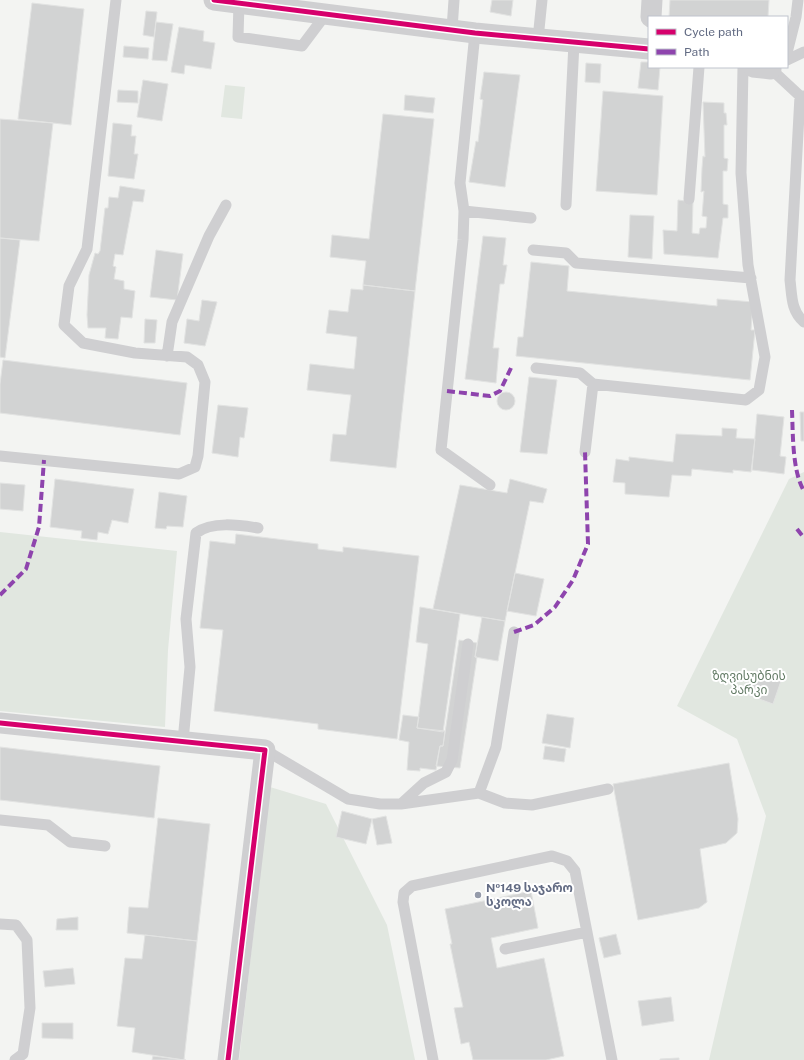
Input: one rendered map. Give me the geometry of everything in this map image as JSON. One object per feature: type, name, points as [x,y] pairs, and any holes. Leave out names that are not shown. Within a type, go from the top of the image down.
[{"type":"street","points":[[214,0],[475,33],[648,49]]},
{"type":"street","points":[[652,0],[652,16]]},
{"type":"street","points":[[0,723],[265,750],[228,1060]]},
{"type":"lane","points":[[0,456],[179,474],[195,467],[204,382],[198,365],[186,357],[135,353],[83,344],[64,325],[69,286],[87,249],[116,0]]},
{"type":"lane","points":[[452,29],[454,0]]},
{"type":"lane","points":[[538,39],[542,0]]},
{"type":"lane","points":[[788,49],[796,17],[798,0]]},
{"type":"lane","points":[[239,3],[238,37],[302,46],[326,14]]},
{"type":"lane","points":[[475,33],[460,183],[464,212],[462,247],[441,450],[490,485]]},
{"type":"lane","points":[[566,205],[574,43]]},
{"type":"lane","points":[[788,59],[804,52]]},
{"type":"lane","points":[[689,198],[699,68]]},
{"type":"lane","points":[[536,368],[580,373],[593,384],[746,400],[759,390],[765,357],[751,278],[741,173],[743,68]]},
{"type":"lane","points":[[773,68],[802,96],[790,280],[793,309],[797,317],[804,322]]},
{"type":"lane","points":[[167,356],[172,322],[209,236],[226,205]]},
{"type":"lane","points":[[464,212],[531,218]]},
{"type":"lane","points":[[533,250],[566,253],[576,263],[751,278]]},
{"type":"lane","points":[[584,452],[593,384]]},
{"type":"lane","points":[[183,741],[190,667],[186,619],[196,533],[202,529],[232,525],[258,528]]},
{"type":"lane","points":[[479,794],[496,747],[514,632]]},
{"type":"lane","points":[[401,804],[424,783],[446,772],[452,760],[468,644]]},
{"type":"lane","points":[[265,750],[348,799],[380,804],[401,804],[479,794],[505,803],[532,805],[608,789]]},
{"type":"lane","points":[[0,820],[48,825],[70,842],[104,846]]},
{"type":"lane","points":[[433,1060],[403,902],[404,893],[412,886],[552,856],[567,861],[575,871],[612,1060]]},
{"type":"lane","points":[[0,924],[16,925],[27,940],[30,1008],[23,1054],[15,1060]]},
{"type":"lane","points":[[505,948],[587,932]]},
{"type":"green space","points":[[225,85],[245,87],[242,119],[221,117]]},
{"type":"green space","name":"ზღვისუბნის პარკი","points":[[804,472],[804,1060],[709,1060],[766,816],[737,739],[677,706],[789,479]]},
{"type":"green space","points":[[0,532],[177,551],[168,650],[165,727],[0,711]]},
{"type":"green space","points":[[270,787],[326,804],[387,925],[415,1060],[239,1060]]},
{"type":"building","points":[[492,0],[513,0],[511,16],[490,12]]},
{"type":"building","points":[[670,0],[769,0],[768,16],[669,16]]},
{"type":"building","points":[[32,3],[84,9],[71,125],[18,119]]},
{"type":"building","points":[[146,11],[157,12],[154,37],[143,35]]},
{"type":"building","points":[[156,22],[173,24],[167,61],[152,60]]},
{"type":"building","points":[[179,27],[204,31],[203,41],[215,43],[211,69],[185,65],[184,74],[171,72]]},
{"type":"building","points":[[124,46],[149,48],[148,59],[123,57]]},
{"type":"building","points":[[641,62],[648,62],[648,68],[660,68],[658,90],[638,88]]},
{"type":"building","points":[[586,63],[601,64],[600,83],[585,82]]},
{"type":"building","points":[[484,72],[520,75],[505,187],[469,182],[476,141],[478,142],[483,100],[480,99]]},
{"type":"building","points":[[143,80],[168,84],[162,121],[137,117]]},
{"type":"building","points":[[118,90],[138,91],[138,103],[117,102]]},
{"type":"building","points":[[603,91],[663,96],[657,195],[596,191]]},
{"type":"building","points":[[405,95],[435,98],[433,113],[404,110]]},
{"type":"building","points":[[703,102],[724,103],[724,113],[726,113],[727,125],[724,125],[724,158],[728,159],[727,171],[723,171],[723,204],[728,205],[728,218],[723,218],[718,258],[664,254],[663,230],[677,231],[678,200],[693,202],[692,233],[699,234],[700,228],[706,228],[707,217],[702,216],[704,191],[701,192],[703,156],[705,157]]},
{"type":"building","points":[[383,114],[434,119],[415,291],[363,285],[366,261],[330,257],[332,235],[369,239]]},
{"type":"building","points":[[0,119],[53,123],[39,241],[0,238]]},
{"type":"building","points":[[113,123],[132,125],[131,136],[136,136],[134,154],[138,154],[134,179],[108,176]]},
{"type":"building","points":[[120,186],[145,190],[143,202],[133,201],[123,255],[115,254],[113,266],[116,267],[114,279],[124,281],[124,289],[135,291],[132,318],[121,317],[118,339],[105,338],[106,328],[88,328],[87,315],[89,275],[95,253],[98,254],[100,251],[105,208],[108,208],[109,197],[118,198]]},
{"type":"building","points":[[630,215],[654,216],[652,259],[628,257]]},
{"type":"building","points":[[483,236],[506,238],[503,265],[507,265],[504,284],[500,284],[493,348],[499,348],[496,383],[465,379]]},
{"type":"building","points":[[0,238],[20,240],[5,358],[0,357]]},
{"type":"building","points":[[156,250],[183,254],[177,300],[150,297]]},
{"type":"building","points":[[531,262],[569,266],[567,291],[717,306],[717,299],[753,302],[751,330],[755,330],[750,380],[516,356],[518,337],[523,337]]},
{"type":"building","points":[[363,285],[415,291],[396,468],[330,461],[333,434],[346,435],[351,395],[307,390],[310,364],[354,369],[357,337],[326,333],[329,310],[348,312],[351,289],[363,290]]},
{"type":"building","points":[[202,300],[217,302],[205,346],[184,343],[187,319],[199,321]]},
{"type":"building","points":[[145,319],[157,320],[155,343],[144,343]]},
{"type":"building","points":[[3,360],[187,383],[180,435],[0,413],[0,384]]},
{"type":"building","points":[[529,377],[557,380],[547,454],[520,452]]},
{"type":"building","points":[[506,392],[512,395],[515,401],[512,407],[506,410],[500,407],[497,401],[500,395]]},
{"type":"building","points":[[218,405],[248,408],[244,438],[240,437],[238,457],[212,453]]},
{"type":"building","points":[[800,412],[804,412],[804,441],[801,441]]},
{"type":"building","points":[[757,414],[784,417],[780,456],[786,457],[784,474],[752,470]]},
{"type":"building","points":[[722,428],[737,429],[736,438],[755,439],[751,472],[733,470],[733,473],[692,469],[691,476],[672,475],[669,497],[625,494],[625,483],[613,482],[616,459],[629,461],[629,457],[673,462],[676,434],[722,436]]},
{"type":"building","points":[[55,479],[134,489],[128,523],[112,520],[108,534],[98,532],[97,540],[81,538],[82,531],[50,527]]},
{"type":"building","points":[[510,479],[547,489],[543,503],[530,501],[505,621],[433,609],[460,485],[507,493]]},
{"type":"building","points":[[0,483],[25,485],[23,511],[0,509]]},
{"type":"building","points":[[159,492],[187,496],[183,527],[167,526],[166,529],[155,528]]},
{"type":"building","points":[[236,534],[318,544],[318,549],[343,552],[343,547],[419,556],[397,739],[318,729],[318,724],[214,711],[223,630],[200,628],[210,541],[235,544]]},
{"type":"building","points":[[515,573],[544,579],[536,616],[507,611]]},
{"type":"building","points":[[420,607],[460,614],[443,732],[417,728],[428,644],[416,642]]},
{"type":"building","points":[[482,617],[505,621],[498,661],[475,657]]},
{"type":"building","points":[[459,640],[477,643],[475,657],[477,657],[460,768],[436,766],[440,746],[443,746]]},
{"type":"building","points":[[757,669],[782,678],[773,704],[748,695]]},
{"type":"building","points":[[547,714],[574,718],[570,748],[542,743]]},
{"type":"building","points":[[403,715],[419,717],[417,728],[445,731],[443,746],[440,746],[436,770],[420,768],[420,771],[407,770],[409,742],[399,740]]},
{"type":"building","points":[[545,746],[566,749],[564,762],[543,759]]},
{"type":"building","points":[[0,747],[160,766],[154,818],[0,800]]},
{"type":"building","points":[[729,763],[738,819],[737,833],[726,843],[700,849],[707,902],[699,908],[638,920],[613,784]]},
{"type":"building","points":[[342,811],[372,819],[366,844],[336,837]]},
{"type":"building","points":[[386,816],[392,843],[377,845],[372,819]]},
{"type":"building","points":[[158,818],[210,824],[197,941],[127,933],[129,907],[148,908]]},
{"type":"building","points":[[531,891],[538,928],[491,938],[497,968],[544,958],[564,1056],[546,1060],[473,1060],[469,1042],[461,1044],[454,1008],[463,1007],[450,944],[452,944],[445,909]]},
{"type":"building","points":[[78,917],[78,930],[56,930],[57,919]]},
{"type":"building","points":[[616,934],[621,954],[604,958],[599,938]]},
{"type":"building","points":[[145,935],[197,941],[184,1060],[132,1052],[135,1028],[117,1026],[125,958],[142,959]]},
{"type":"building","points":[[73,968],[75,984],[45,987],[43,971]]},
{"type":"building","points":[[671,997],[674,1021],[642,1026],[638,1001]]},
{"type":"building","points":[[42,1023],[73,1023],[73,1039],[42,1038]]},
{"type":"building","points":[[153,1056],[184,1060],[152,1060]]},
{"type":"building","points":[[679,1058],[679,1060],[660,1060],[660,1059]]},
{"type":"marked path","points":[[447,391],[490,396],[500,391],[511,368]]},
{"type":"marked path","points":[[792,410],[795,463],[800,483],[804,491]]},
{"type":"marked path","points":[[514,632],[534,625],[555,607],[573,580],[588,544],[585,452]]},
{"type":"marked path","points":[[0,595],[26,569],[39,527],[44,460]]},
{"type":"marked path","points":[[797,529],[804,538]]},
{"type":"cycle path","points":[[214,0],[475,33],[648,49]]},
{"type":"cycle path","points":[[0,723],[265,750],[228,1060]]},
{"type":"place","name":"№149 საჯარო სკოლა","points":[[478,895]]}]
